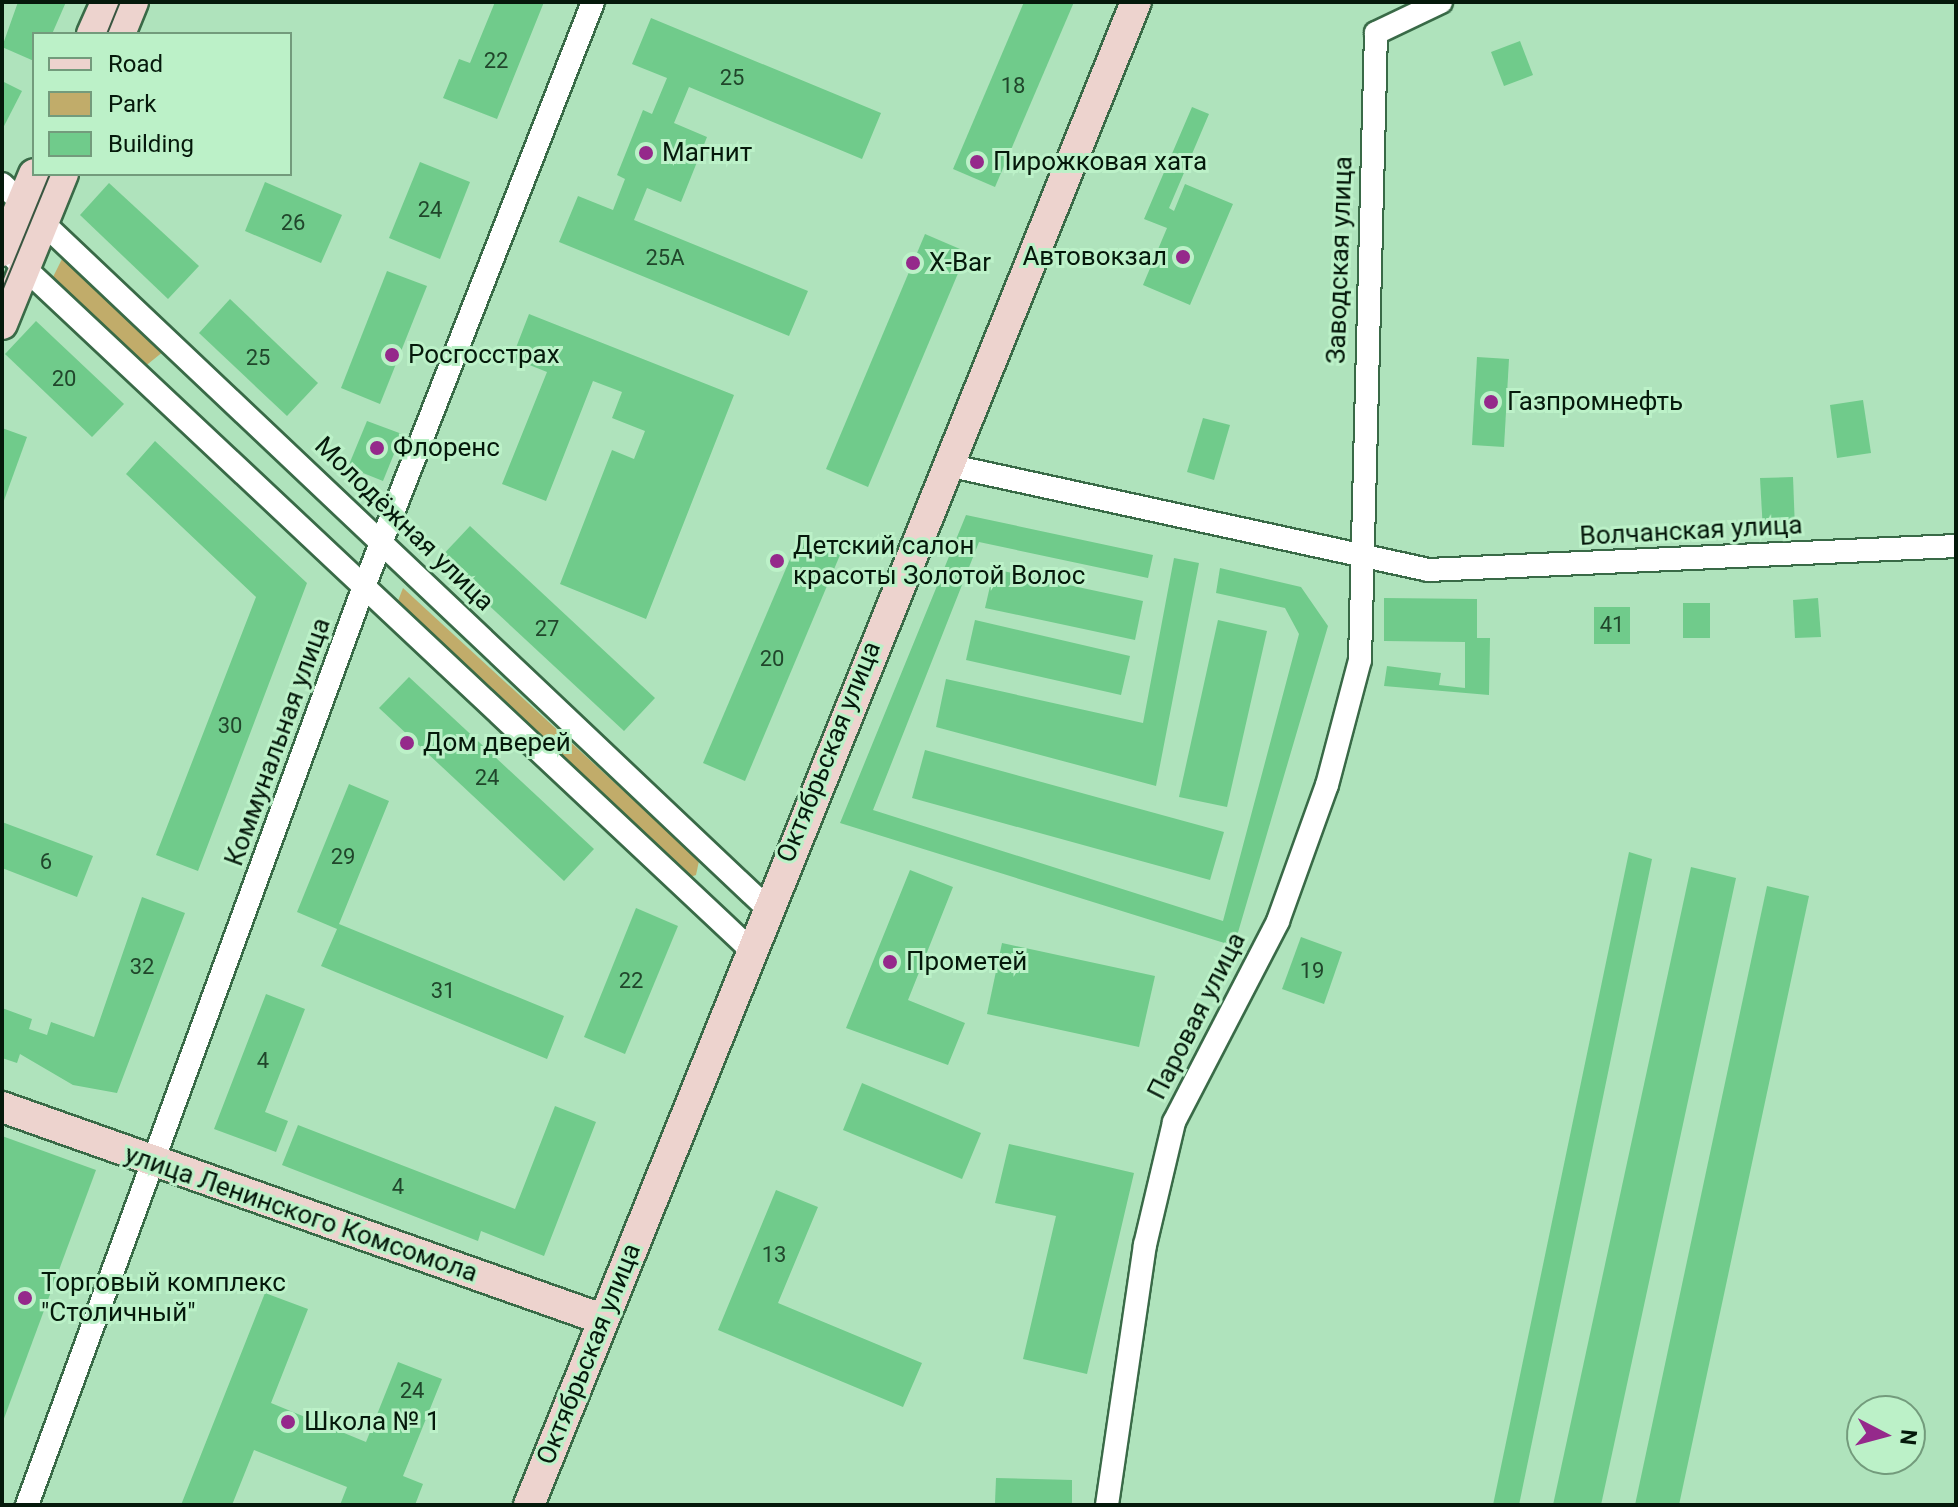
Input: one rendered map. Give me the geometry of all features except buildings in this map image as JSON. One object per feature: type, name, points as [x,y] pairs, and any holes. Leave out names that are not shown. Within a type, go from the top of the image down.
[{"type":"main road","points":[[93,32],[106,2]]},
{"type":"main road","points":[[121,32],[133,2]]},
{"type":"main road","name":"Октябрьская улица","points":[[529,1505],[749,948],[1136,2]]},
{"type":"main road","points":[[2,324],[8,254],[26,195],[59,176]]},
{"type":"main road","name":"улица Ленинского Комсомола","points":[[2,1107],[602,1319]]},
{"type":"street","name":"Коммунальная улица","points":[[27,1505],[157,1164],[381,541],[593,2]]},
{"type":"street","name":"Заводская улица","points":[[1365,561],[1364,317],[1376,33],[1441,2]]},
{"type":"street","name":"Молодёжная улица","points":[[26,195],[381,541],[766,907]]},
{"type":"street","points":[[8,254],[749,948]]},
{"type":"street","name":"Волчанская улица","points":[[947,465],[1365,561],[1428,570],[1956,546]]},
{"type":"street","name":"Паровая улица","points":[[1107,1505],[1145,1245],[1174,1122],[1278,921],[1327,785],[1360,660],[1365,561]]},
{"type":"green space","points":[[64,255],[164,351],[143,368],[50,283]]},
{"type":"green space","points":[[403,588],[699,861],[696,875],[687,878],[396,606]]},
{"type":"tram line","points":[[108,32],[120,2]]},
{"type":"tram line","points":[[2,291],[49,176]]},
{"type":"place","name":"Магнит","points":[[646,153]]},
{"type":"place","name":"Пирожковая хата","points":[[977,162]]},
{"type":"place","name":"Автовокзал","points":[[1183,257]]},
{"type":"place","name":"X-Bar","points":[[913,263]]},
{"type":"place","name":"Росгосстрах","points":[[392,355]]},
{"type":"place","name":"Газпромнефть","points":[[1491,402]]},
{"type":"place","name":"Флоренс","points":[[377,448]]},
{"type":"place","name":"Детский салон красоты Золотой Волос","points":[[777,561]]},
{"type":"place","name":"Дом дверей","points":[[407,743]]},
{"type":"place","name":"Прометей","points":[[890,962]]},
{"type":"place","name":"Торговый комплекс \"Столичный\"","points":[[25,1298]]},
{"type":"place","name":"Школа № 1","points":[[288,1422]]}]
